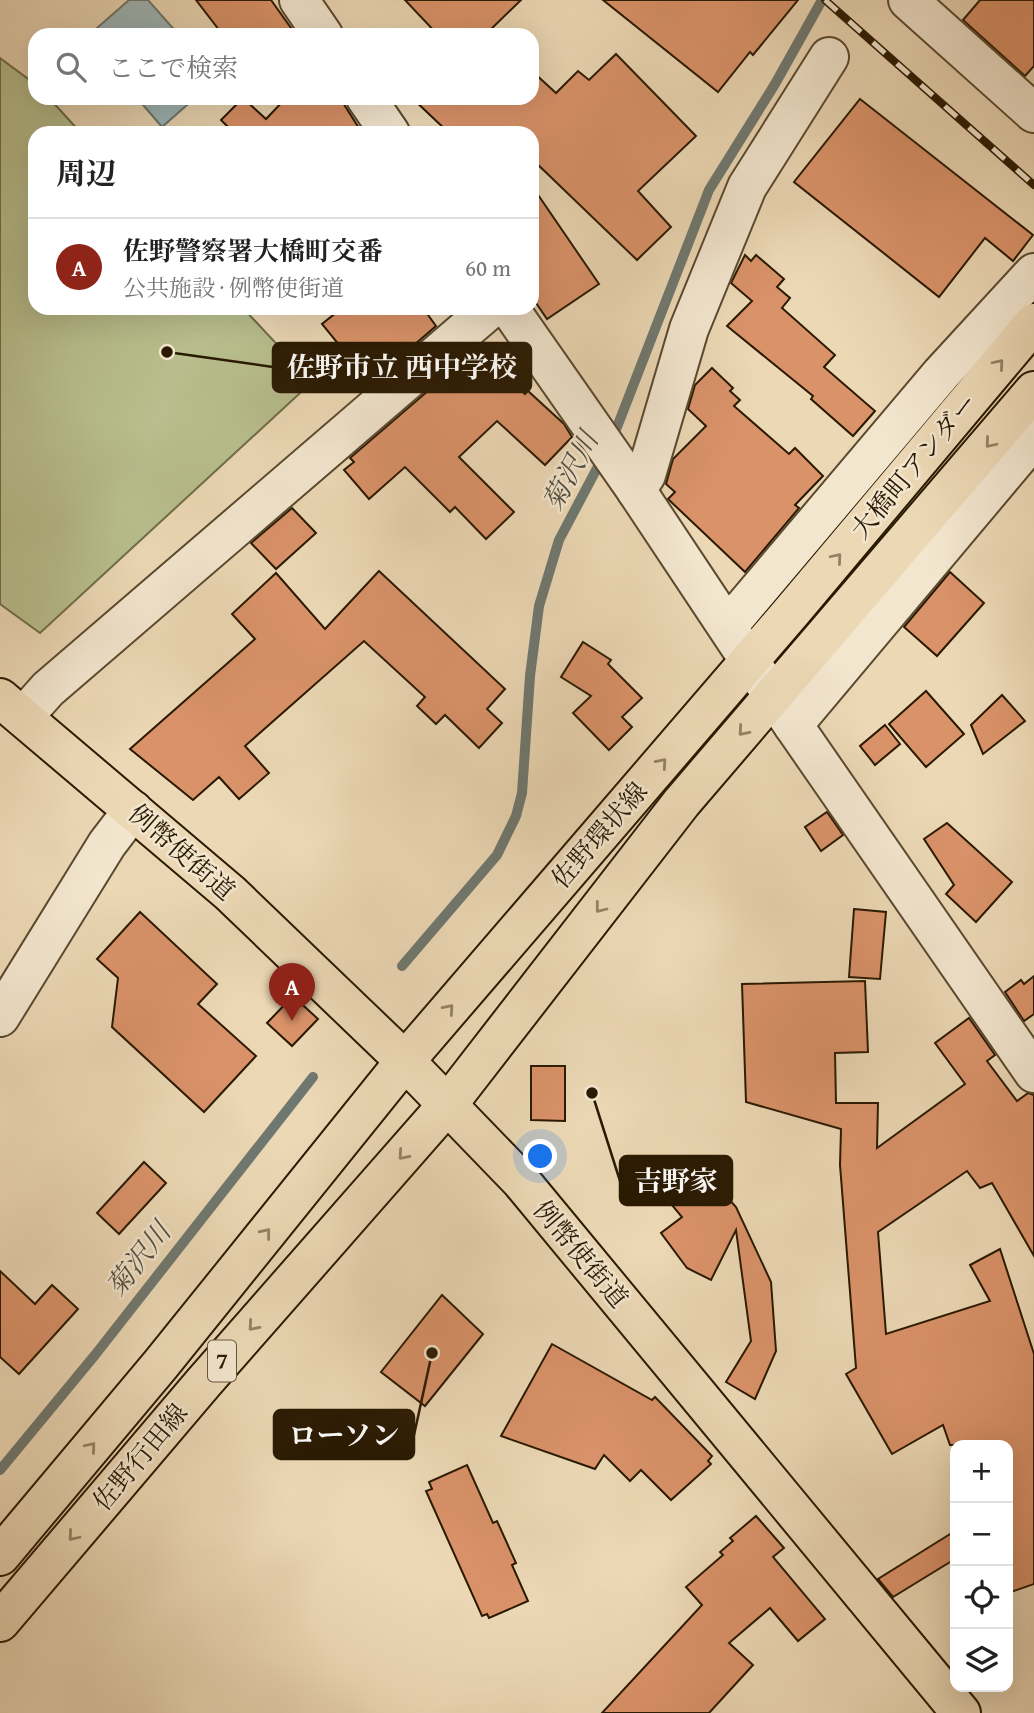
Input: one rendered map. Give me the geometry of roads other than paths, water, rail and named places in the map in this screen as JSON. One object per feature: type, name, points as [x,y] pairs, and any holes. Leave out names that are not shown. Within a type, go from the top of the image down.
[{"type":"main road","name":"大橋町アンダー","points":[[793,610],[1034,323]]},
{"type":"main road","name":"大橋町アンダー","points":[[820,643],[1034,390]]},
{"type":"main road","name":"佐野環状線","points":[[405,1061],[793,610]]},
{"type":"main road","name":"佐野環状線","points":[[448,1104],[682,802],[783,711],[820,643]]},
{"type":"main road","name":"例幣使街道","points":[[12,707],[230,892],[405,1061],[521,1181],[961,1713]]},
{"type":"main road","name":"佐野行田線","points":[[0,1556],[161,1364],[405,1061]]},
{"type":"main road","name":"佐野行田線","points":[[0,1622],[204,1382],[448,1104]]},
{"type":"street","points":[[299,0],[318,28]]},
{"type":"street","points":[[908,0],[1034,113]]},
{"type":"street","points":[[631,483],[646,475],[689,329],[747,187],[829,57]]},
{"type":"street","points":[[371,105],[385,126]]},
{"type":"street","points":[[728,626],[940,374],[1034,273]]},
{"type":"street","points":[[12,707],[48,689],[483,315]]},
{"type":"street","points":[[514,315],[594,428],[783,711],[1034,1073]]},
{"type":"street","points":[[783,711],[1034,438]]},
{"type":"street","points":[[0,1017],[100,855],[133,810]]},
{"type":"water","points":[[129,0],[148,0],[173,28],[97,28]]},
{"type":"water","points":[[143,105],[187,105],[163,126]]},
{"type":"waterway","name":"菊沢川","points":[[612,440],[709,190],[775,84],[822,0]]},
{"type":"waterway","name":"菊沢川","points":[[402,966],[497,855],[516,816],[522,793],[530,676],[539,606],[559,540],[603,457]]},
{"type":"waterway","name":"菊沢川","points":[[0,1470],[95,1355],[313,1077]]},
{"type":"railway","points":[[825,0],[1034,185]]},
{"type":"place","name":"佐野市立 西中学校","points":[[167,352]]},
{"type":"place","name":"佐野警察署大橋町交番","points":[[292,1021]]},
{"type":"place","name":"吉野家","points":[[592,1093]]},
{"type":"place","name":"ローソン","points":[[432,1353]]}]
